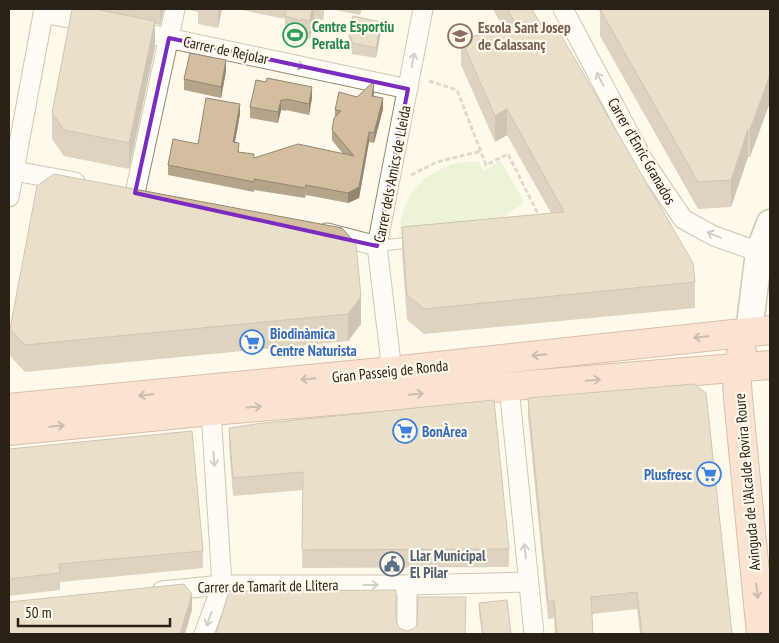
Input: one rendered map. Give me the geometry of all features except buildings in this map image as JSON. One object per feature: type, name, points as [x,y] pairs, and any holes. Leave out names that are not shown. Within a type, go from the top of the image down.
[{"type":"main road","name":"Avinguda de l'Alcalde Rovira Roure","points":[[761,634],[736,368],[760,331],[759,252],[770,223]]},
{"type":"main road","name":"Gran Passeig de Ronda","points":[[9,408],[392,371],[760,331]]},
{"type":"main road","points":[[760,331],[770,365]]},
{"type":"main road","name":"Gran Passeig de Ronda","points":[[9,431],[211,410],[770,365]]},
{"type":"street","points":[[154,197],[126,191],[169,38],[175,9]]},
{"type":"street","name":"Carrer dels Amics de Lleida","points":[[392,371],[377,246],[423,9]]},
{"type":"street","name":"Carrer d'Enric Granados","points":[[563,9],[643,160],[683,219],[714,236],[759,252]]},
{"type":"street","points":[[9,197],[11,170],[44,11]]},
{"type":"street","name":"Carrer de Rejolar","points":[[44,11],[408,89]]},
{"type":"street","points":[[11,170],[89,184]]},
{"type":"street","points":[[306,228],[344,236],[377,246]]},
{"type":"street","points":[[509,387],[534,634]]},
{"type":"street","points":[[204,634],[222,585],[211,410]]},
{"type":"street","name":"Carrer de Tamarit de Llitera","points":[[145,593],[222,585],[407,585],[528,582]]},
{"type":"street","points":[[407,585],[407,634]]},
{"type":"lane","points":[[377,246],[425,241]]},
{"type":"path","points":[[425,80],[457,90],[486,165],[508,154],[541,222]]},
{"type":"path","points":[[404,178],[437,162],[481,151]]},
{"type":"highlighted area","points":[[169,38],[408,89],[377,246],[135,193]]},
{"type":"green space","points":[[500,160],[524,202],[498,222],[399,236],[407,201],[419,184],[428,177],[447,166],[458,163],[479,162],[484,171]]},
{"type":"place","name":"Centre Esportiu Peralta","points":[[295,35]]},
{"type":"place","name":"Escola Sant Josep de Calassanç","points":[[460,36]]},
{"type":"place","name":"Biodinàmica Centre Naturista","points":[[252,342]]},
{"type":"place","name":"BonÀrea","points":[[405,431]]},
{"type":"place","name":"Plusfresc","points":[[709,474]]},
{"type":"place","name":"Llar Municipal El Pilar","points":[[392,564]]}]
